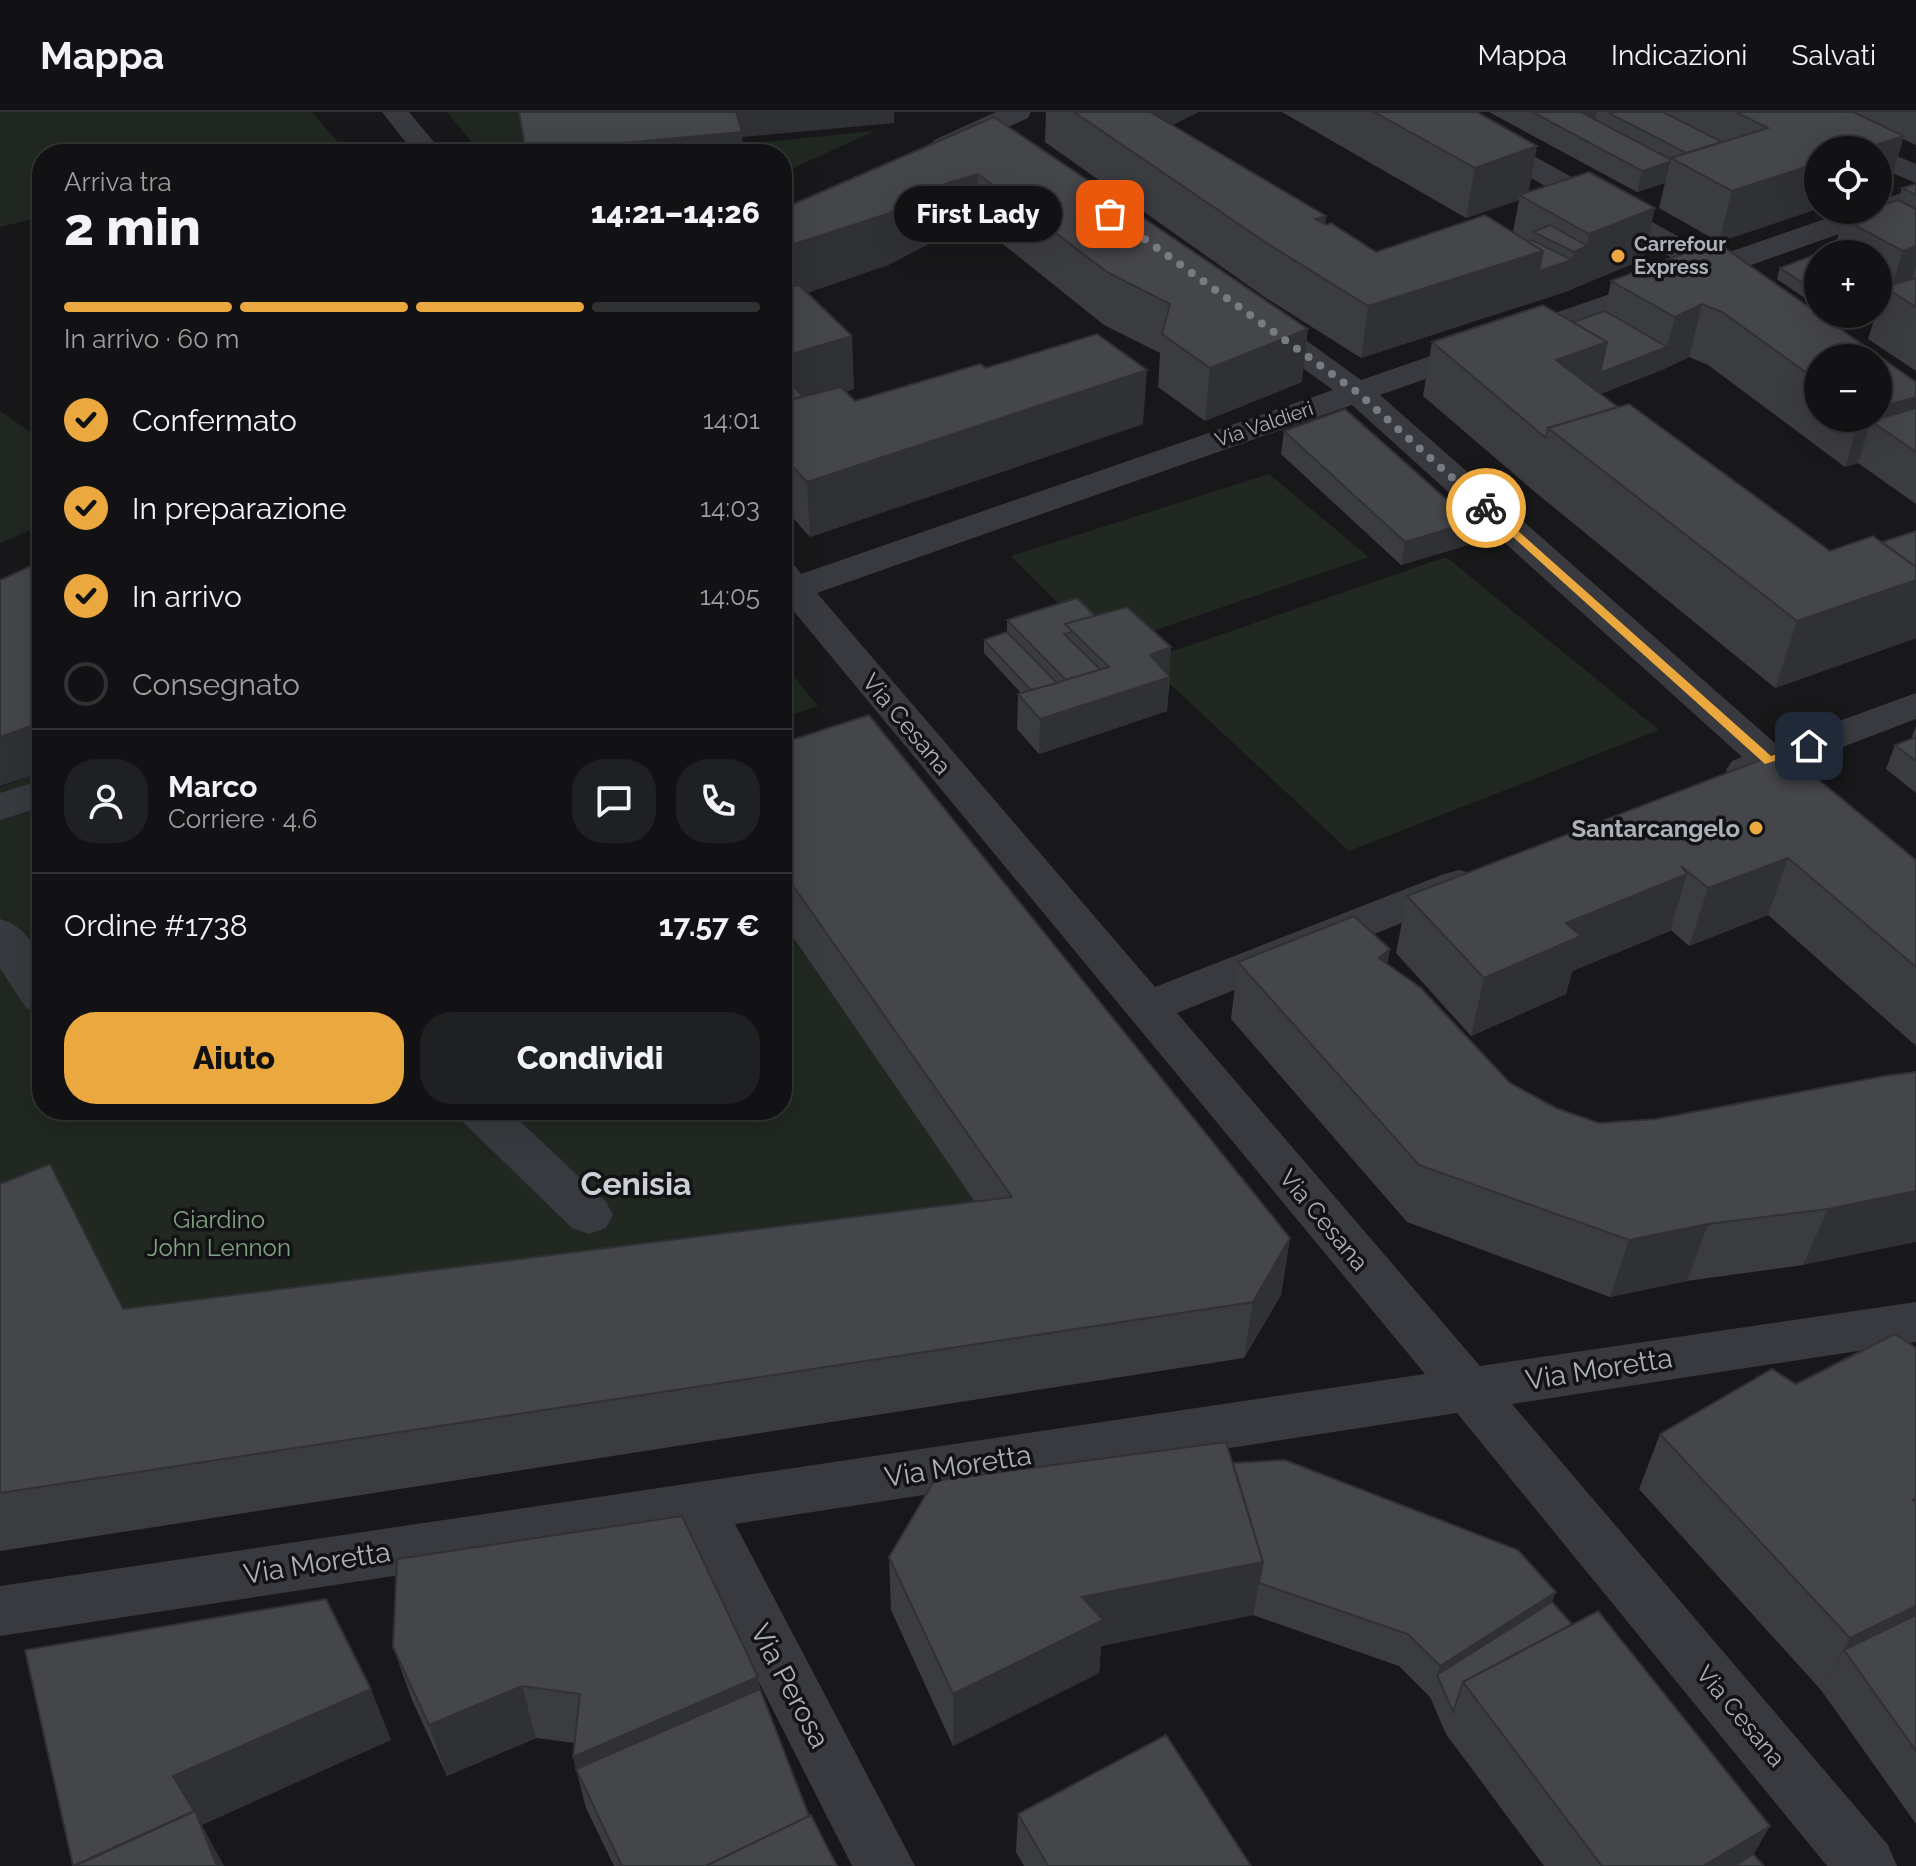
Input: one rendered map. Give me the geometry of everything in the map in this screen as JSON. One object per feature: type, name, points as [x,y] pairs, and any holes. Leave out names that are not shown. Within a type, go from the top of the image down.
[{"type":"street","points":[[395,112],[422,144]]},
{"type":"street","points":[[1435,112],[1714,267],[1749,292]]},
{"type":"street","points":[[926,154],[1003,119],[1024,152]]},
{"type":"street","points":[[1892,163],[1916,175]]},
{"type":"street","name":"Via Valdieri","points":[[792,580],[1357,392],[1916,197]]},
{"type":"street","points":[[1229,299],[1357,392],[1836,819]]},
{"type":"street","name":"Via Cesana","points":[[792,586],[1145,1008],[1470,1389],[1866,1866]]},
{"type":"street","points":[[1710,784],[1916,705]]},
{"type":"street","points":[[0,807],[32,796]]},
{"type":"street","points":[[1145,1008],[1488,872]]},
{"type":"street","points":[[0,934],[32,982]]},
{"type":"street","points":[[489,1120],[589,1215]]},
{"type":"street","name":"Via Moretta","points":[[0,1611],[1916,1322]]},
{"type":"street","name":"Via Perosa","points":[[697,1505],[884,1866]]},
{"type":"green space","points":[[0,112],[312,112],[340,144],[32,144],[32,219],[0,227]]},
{"type":"green space","points":[[447,112],[676,112],[598,144],[473,144]]},
{"type":"green space","points":[[875,131],[792,168],[792,144],[745,144]]},
{"type":"green space","points":[[0,411],[32,433],[32,529],[0,543]]},
{"type":"green space","points":[[1269,474],[1369,557],[1103,648],[1011,556]]},
{"type":"green space","points":[[1446,557],[1659,730],[1349,851],[1168,682],[1153,658]]},
{"type":"green space","points":[[792,674],[818,706],[792,715]]},
{"type":"green space","name":"Giardino John Lennon","points":[[32,776],[32,1120],[792,1120],[792,936],[1011,1254],[147,1366],[0,1220],[0,787]]},
{"type":"building","points":[[519,112],[736,112],[742,132],[612,144],[525,144]]},
{"type":"building","points":[[1074,112],[1150,112],[1326,216],[1315,219],[1326,225],[1331,223],[1376,252],[1485,215],[1543,251],[1368,306],[1268,244]]},
{"type":"building","points":[[1374,112],[1477,112],[1537,146],[1475,168]]},
{"type":"building","points":[[1536,112],[1581,112],[1670,159],[1670,162],[1642,171]]},
{"type":"building","points":[[1607,112],[1663,112],[1722,142],[1686,153]]},
{"type":"building","points":[[1736,112],[1853,112],[1904,136],[1892,140],[1892,136],[1804,136],[1804,168],[1732,191],[1671,158],[1768,128]]},
{"type":"building","points":[[994,117],[1308,329],[1210,368],[1162,334],[1170,304],[1107,272],[978,174],[948,183],[887,214],[792,245],[792,205]]},
{"type":"building","points":[[1589,172],[1655,208],[1589,234],[1519,195]]},
{"type":"building","points":[[1916,184],[1916,195],[1902,188]]},
{"type":"building","points":[[1898,200],[1916,209],[1916,246],[1903,251],[1892,245],[1892,240],[1882,240],[1852,224],[1892,224],[1892,202]]},
{"type":"building","points":[[1550,225],[1587,246],[1574,252],[1533,232]]},
{"type":"building","points":[[1532,240],[1572,260],[1539,271],[1543,251],[1527,241]]},
{"type":"building","points":[[1703,246],[1722,246],[1804,303],[1804,328],[1839,328],[1862,344],[1804,344],[1804,371],[1722,312],[1702,304],[1675,317],[1611,281]]},
{"type":"building","points":[[1804,259],[1804,284],[1780,268]]},
{"type":"building","points":[[1916,278],[1916,307],[1892,292],[1892,285]]},
{"type":"building","points":[[799,285],[852,336],[792,354],[792,287]]},
{"type":"building","points":[[1543,305],[1607,342],[1556,360],[1618,407],[1548,428],[1546,438],[1432,342]]},
{"type":"building","points":[[1605,311],[1667,347],[1600,373],[1607,342],[1573,322]]},
{"type":"building","points":[[1097,334],[1147,370],[807,482],[792,466],[792,399],[841,387],[855,401],[980,364],[986,368]]},
{"type":"building","points":[[1892,365],[1916,382],[1916,397],[1892,404]]},
{"type":"building","points":[[794,387],[803,396],[792,399]]},
{"type":"building","points":[[1629,404],[1830,551],[1873,536],[1916,567],[1916,580],[1797,621],[1548,428]]},
{"type":"building","points":[[1916,408],[1916,452],[1887,432],[1892,432],[1892,415]]},
{"type":"building","points":[[1345,409],[1472,522],[1405,542],[1284,431]]},
{"type":"building","points":[[1916,531],[1916,567],[1882,542]]},
{"type":"building","points":[[32,566],[32,726],[0,737],[0,580]]},
{"type":"building","points":[[1077,598],[1095,616],[1065,624],[1073,632],[1064,634],[1101,670],[1066,680],[1007,620]]},
{"type":"building","points":[[1127,607],[1171,647],[1150,655],[1170,677],[1040,719],[1018,694],[1109,667],[1065,624]]},
{"type":"building","points":[[1007,632],[1057,683],[1031,690],[984,640]]},
{"type":"building","points":[[869,715],[1290,1238],[1253,1302],[0,1493],[0,1184],[50,1164],[123,1309],[1012,1197],[792,884],[792,740]]},
{"type":"building","points":[[1916,737],[1916,761],[1895,745]]},
{"type":"building","points":[[1784,751],[1916,860],[1916,967],[1788,858],[1708,888],[1681,866],[1687,874],[1566,923],[1581,936],[1484,978],[1407,896]]},
{"type":"building","points":[[1354,916],[1390,949],[1379,958],[1421,988],[1510,1083],[1556,1108],[1599,1123],[1656,1119],[1916,1072],[1916,1191],[1828,1209],[1708,1224],[1629,1240],[1419,1165],[1238,962]]},
{"type":"building","points":[[1895,1334],[1916,1348],[1916,1498],[1913,1500],[1916,1503],[1916,1606],[1850,1638],[1660,1434],[1772,1369],[1796,1384]]},
{"type":"building","points":[[1226,1442],[1263,1562],[1082,1597],[1103,1620],[953,1694],[889,1557],[934,1481]]},
{"type":"building","points":[[1285,1460],[1518,1550],[1556,1592],[1440,1666],[1408,1634],[1259,1583],[1263,1562],[1233,1463]]},
{"type":"building","points":[[682,1516],[758,1677],[573,1757],[580,1694],[522,1686],[429,1725],[393,1647],[397,1559]]},
{"type":"building","points":[[326,1599],[371,1689],[173,1776],[194,1811],[73,1866],[25,1650]]},
{"type":"building","points":[[1552,1602],[1572,1624],[1463,1682],[1453,1712],[1437,1675]]},
{"type":"building","points":[[1598,1611],[1770,1826],[1703,1866],[1602,1866],[1463,1682]]},
{"type":"building","points":[[1916,1615],[1916,1751],[1844,1650]]},
{"type":"building","points":[[760,1689],[809,1816],[706,1866],[622,1866],[576,1769]]},
{"type":"building","points":[[1166,1735],[1251,1866],[1048,1866],[1018,1814]]},
{"type":"building","points":[[195,1811],[217,1866],[75,1866]]},
{"type":"building","points":[[811,1815],[837,1866],[706,1866]]},
{"type":"building","points":[[1753,1854],[1764,1866],[1734,1866]]},
{"type":"way so far","points":[[1110,214],[1357,392],[1486,508]]},
{"type":"place","name":"First Lady","points":[[1110,214]]},
{"type":"place","name":"Carrefour Express","points":[[1618,256]]},
{"type":"place","name":"Santarcangelo","points":[[1756,828]]},
{"type":"district","name":"Cenisia","points":[[636,1183]]},
{"type":"route","points":[[1486,508],[1769,761],[1809,746]]}]
